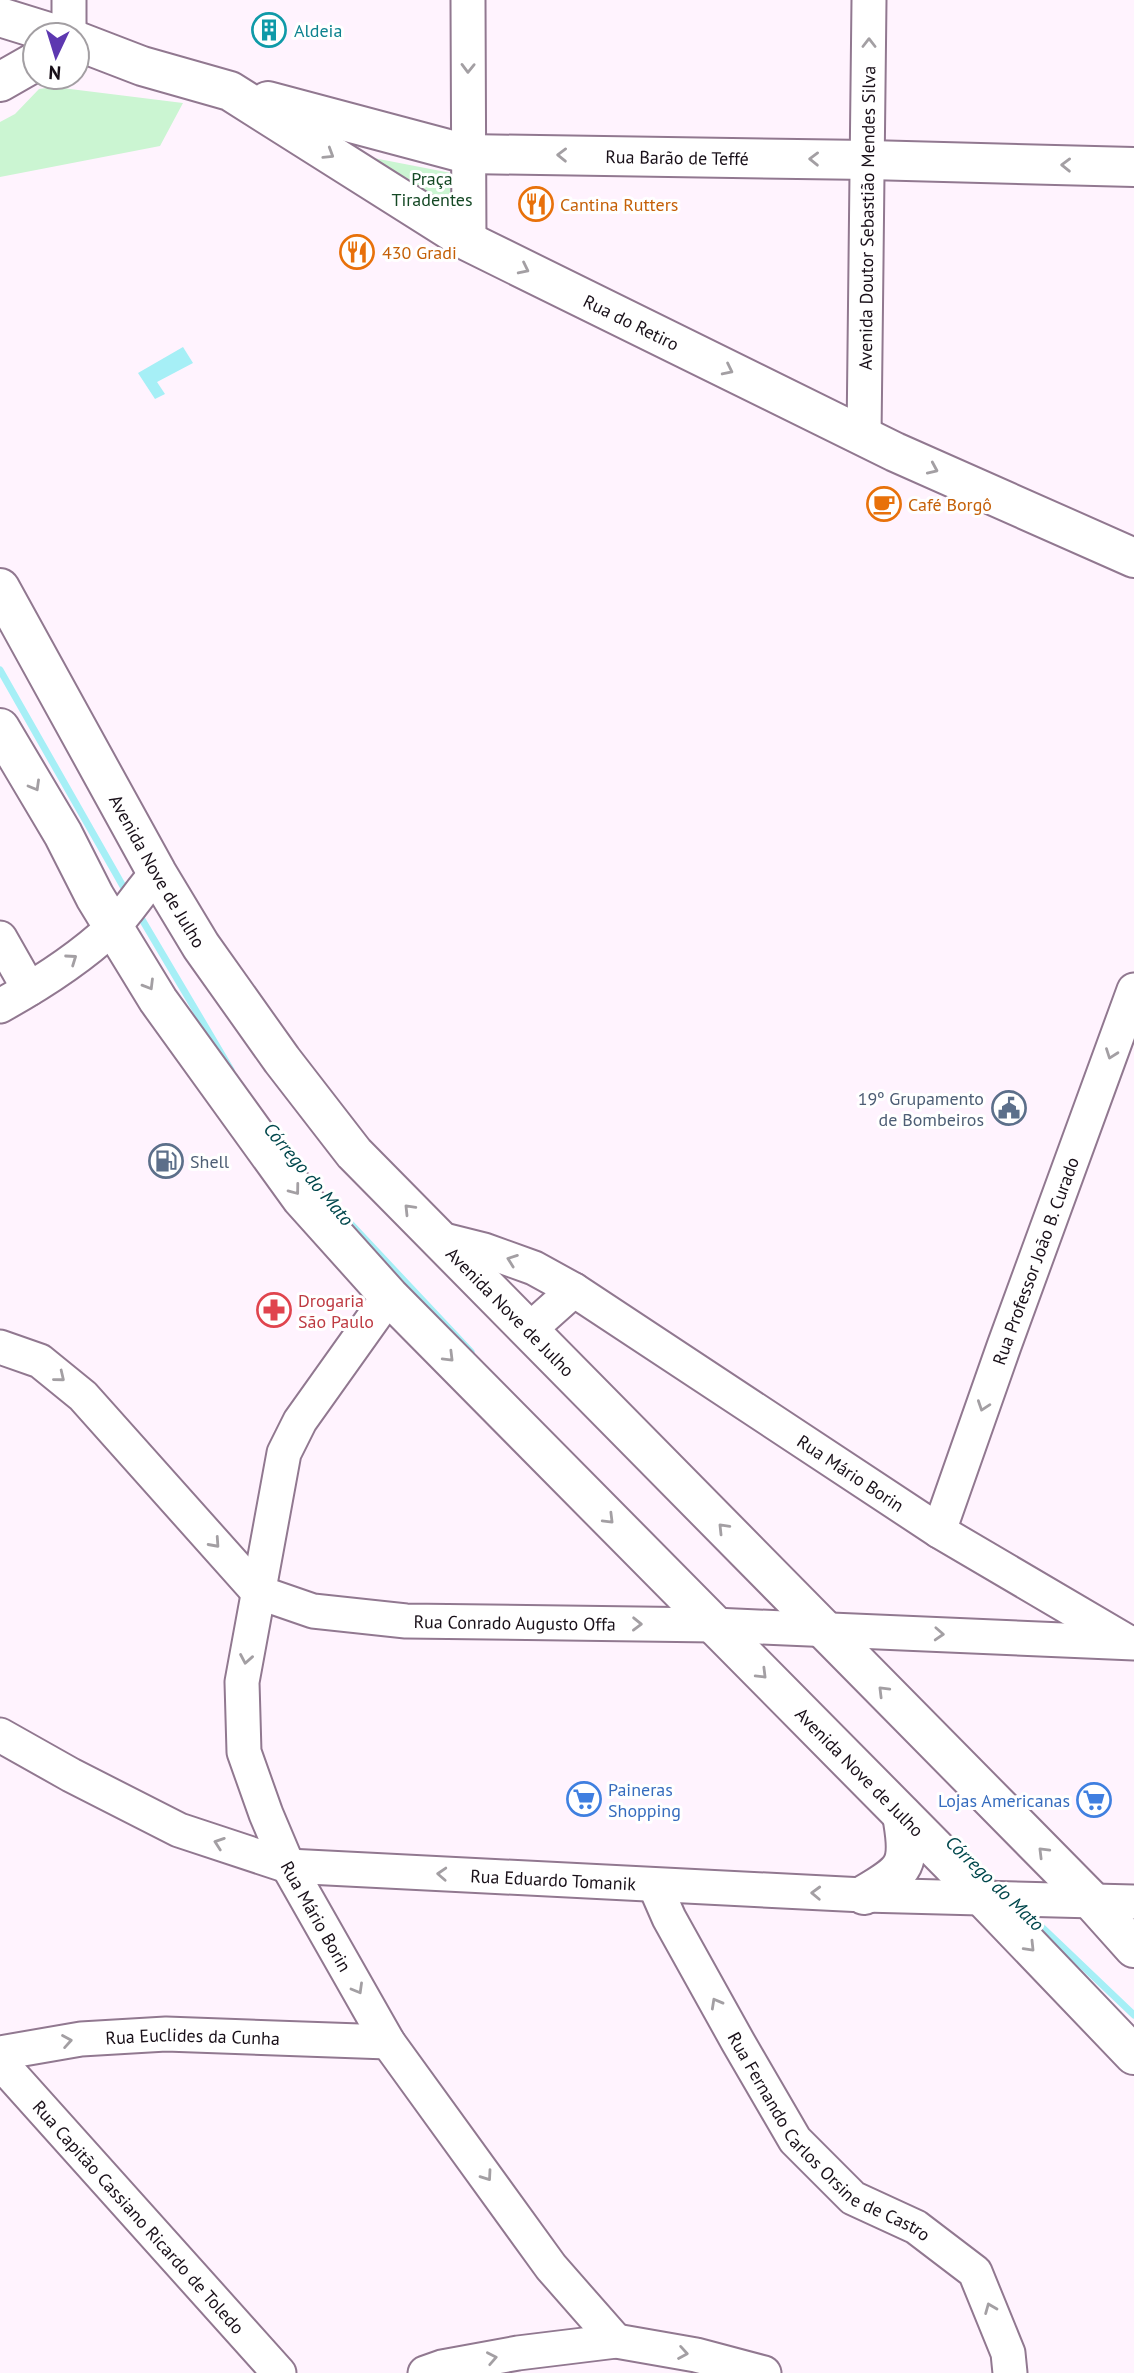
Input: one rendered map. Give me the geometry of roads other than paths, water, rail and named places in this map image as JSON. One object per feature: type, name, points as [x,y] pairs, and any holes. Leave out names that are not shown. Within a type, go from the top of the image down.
[{"type":"main road","name":"Rua do Retiro","points":[[91,46],[142,66],[230,91],[469,242],[864,437],[1134,558]]},
{"type":"main road","name":"Rua do Retiro","points":[[91,71],[142,66]]},
{"type":"main road","name":"Rua Barão de Teffé","points":[[230,91],[467,154],[1134,167]]},
{"type":"main road","name":"Avenida Nove de Julho","points":[[0,588],[148,883],[201,946],[282,1060],[354,1153],[822,1629],[1083,1900],[1134,1948]]},
{"type":"main road","name":"Avenida Nove de Julho","points":[[0,728],[63,834],[94,897],[115,924],[158,1000],[301,1198],[389,1296],[902,1815],[997,1898],[1134,2054]]},
{"type":"main road","points":[[864,1895],[896,1877],[905,1861],[907,1844],[902,1815]]},
{"type":"street","points":[[69,0],[69,21]]},
{"type":"street","points":[[468,0],[469,242]]},
{"type":"street","name":"Avenida Doutor Sebastião Mendes Silva","points":[[864,437],[869,0]]},
{"type":"street","points":[[0,1006],[29,989],[115,924],[148,883]]},
{"type":"street","points":[[0,938],[29,989]]},
{"type":"street","name":"Rua Professor João B. Curado","points":[[939,1531],[1134,990]]},
{"type":"street","name":"Rua Mário Borin","points":[[436,1238],[484,1250],[534,1268],[574,1290],[939,1531],[1133,1644]]},
{"type":"street","points":[[528,1331],[574,1290]]},
{"type":"street","name":"Rua Mário Borin","points":[[389,1296],[300,1421],[284,1454],[242,1682],[244,1752],[288,1866],[388,2042],[551,2267],[616,2342]]},
{"type":"street","name":"Rua Conrado Augusto Offa","points":[[0,1347],[40,1361],[83,1396],[258,1592],[313,1611],[406,1621],[714,1625],[1133,1644]]},
{"type":"street","name":"Rua Eduardo Tomanik","points":[[0,1735],[179,1830],[288,1866],[864,1895],[1134,1902]]},
{"type":"street","name":"Rua Fernando Carlos Orsine de Castro","points":[[655,1886],[669,1917],[795,2140],[853,2198],[916,2227],[975,2272],[1008,2353],[1010,2373]]},
{"type":"street","name":"Rua Euclides da Cunha","points":[[0,2053],[81,2039],[166,2034],[388,2042]]},
{"type":"street","name":"Rua Capitão Cassiano Ricardo de Toledo","points":[[0,2062],[279,2373]]},
{"type":"street","points":[[425,2373],[442,2367],[518,2353],[616,2342],[696,2355],[764,2373]]},
{"type":"water","points":[[183,347],[193,363],[157,382],[165,394],[155,399],[138,373]]},
{"type":"waterway","name":"Córrego do Mato","points":[[0,670],[128,895]]},
{"type":"waterway","name":"Córrego do Mato","points":[[137,911],[231,1070]]},
{"type":"waterway","name":"Córrego do Mato","points":[[347,1220],[471,1352]]},
{"type":"waterway","name":"Córrego do Mato","points":[[1025,1911],[1134,2015]]},
{"type":"place","name":"Aldeia","points":[[269,30]]},
{"type":"place","name":"Cantina Rutters","points":[[536,204]]},
{"type":"place","name":"430 Gradi","points":[[357,252]]},
{"type":"place","name":"Café Borgô","points":[[884,504]]},
{"type":"place","name":"19º Grupamento de Bombeiros","points":[[1009,1108]]},
{"type":"place","name":"Shell","points":[[166,1161]]},
{"type":"place","name":"Drogaria São Paulo","points":[[274,1310]]},
{"type":"place","name":"Paineras Shopping","points":[[584,1799]]},
{"type":"place","name":"Lojas Americanas","points":[[1094,1800]]},
{"type":"park label","name":"Praça Tiradentes","points":[[432,188]]}]
